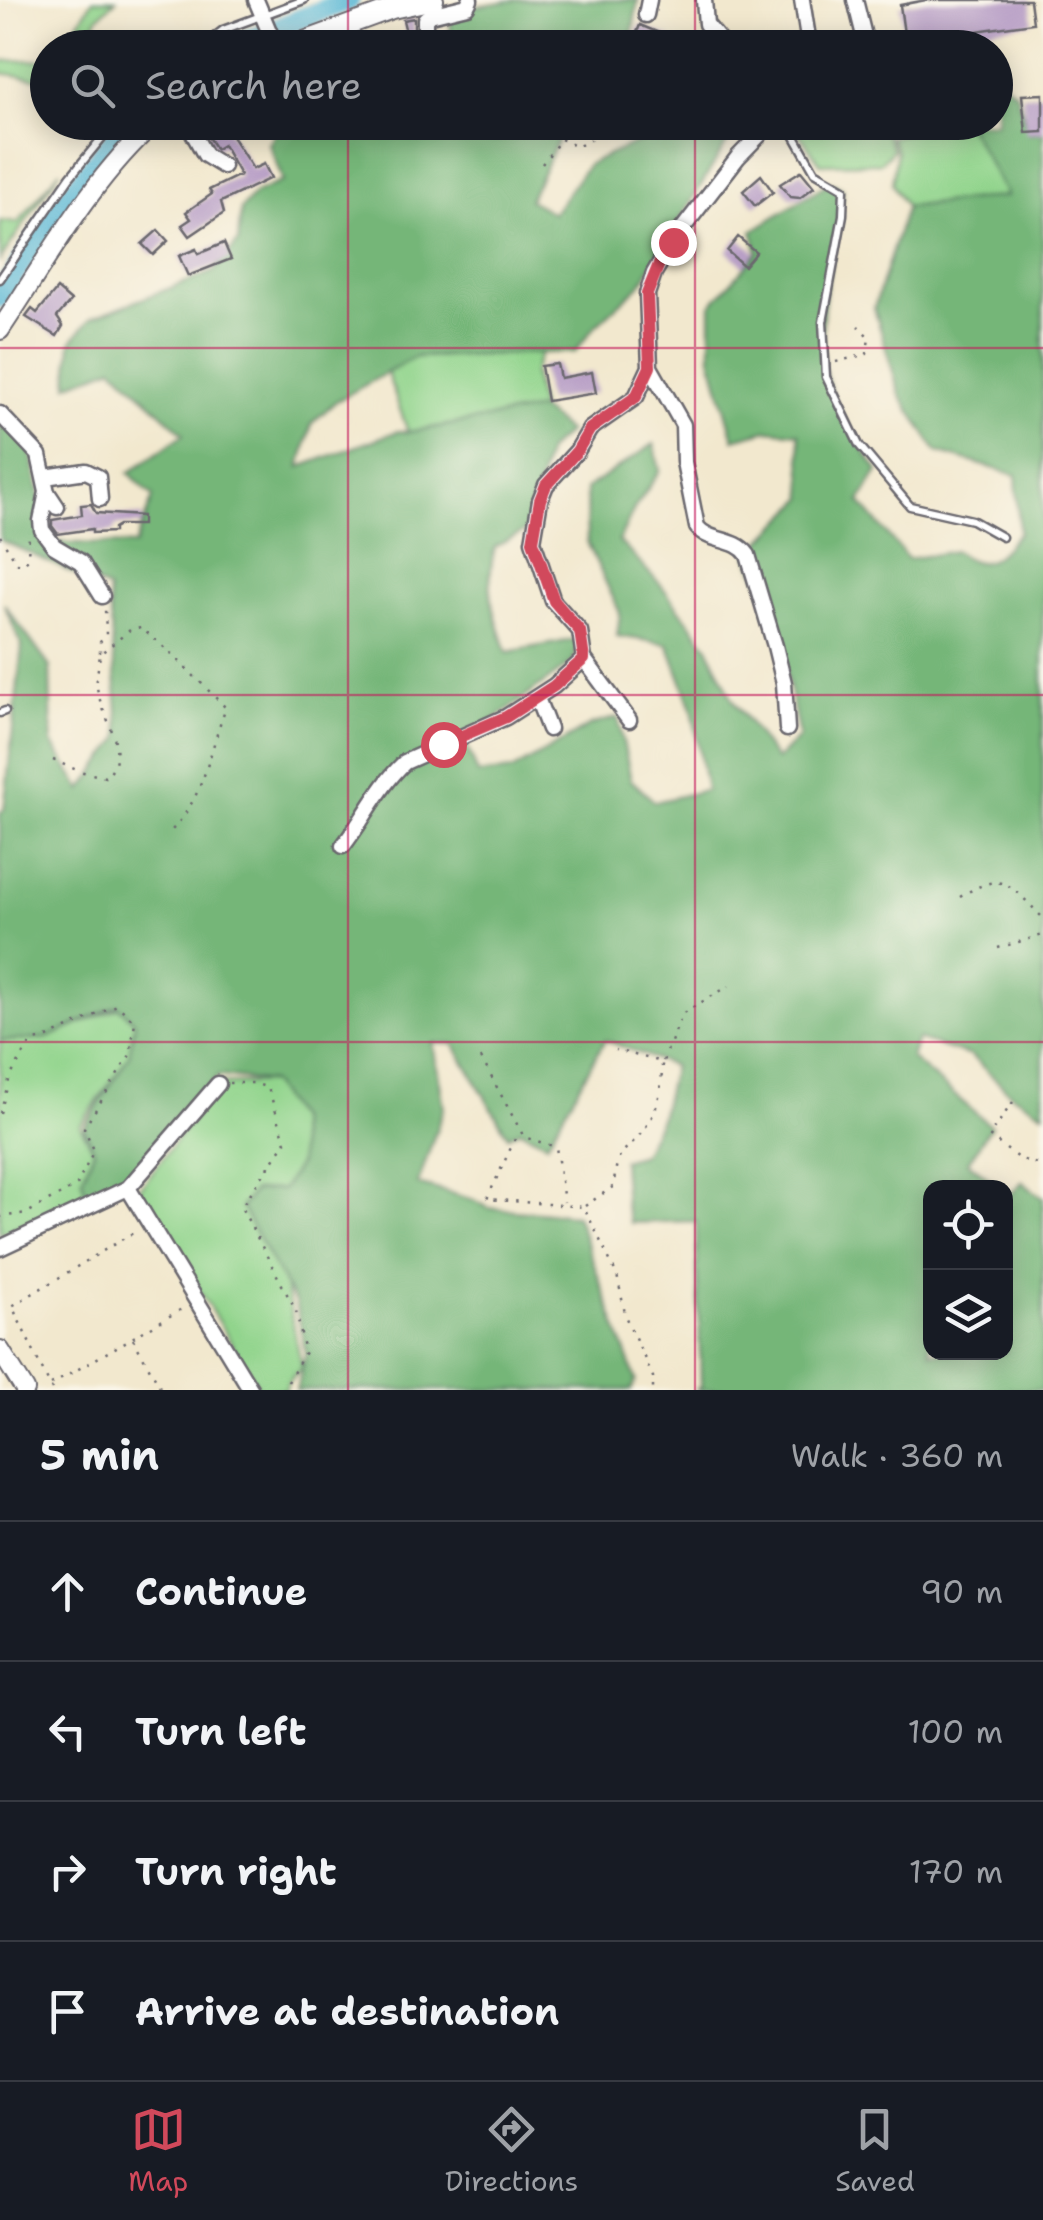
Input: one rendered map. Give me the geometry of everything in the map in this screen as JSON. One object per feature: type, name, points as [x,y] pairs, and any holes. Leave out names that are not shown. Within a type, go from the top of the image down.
[{"type":"street","points":[[327,30],[434,0]]},
{"type":"street","points":[[425,29],[430,14],[467,6],[470,0]]},
{"type":"street","points":[[704,0],[706,24],[711,30]]},
{"type":"street","points":[[802,0],[807,30]]},
{"type":"street","points":[[855,0],[862,30]]},
{"type":"street","points":[[0,330],[104,178],[135,140]]},
{"type":"street","points":[[197,140],[205,155],[223,166]]},
{"type":"street","points":[[755,140],[659,264],[647,294],[650,367],[683,425],[684,462],[696,528],[702,534],[742,547],[748,555],[776,646],[784,683],[787,729]]},
{"type":"street","points":[[630,720],[584,659],[580,631],[554,601],[533,541],[546,485],[577,451],[590,429],[636,397],[650,367]]},
{"type":"street","points":[[0,414],[39,455],[57,508]]},
{"type":"street","points":[[46,484],[86,471],[98,477],[100,500]]},
{"type":"street","points":[[46,484],[42,530],[54,546],[81,562],[102,596]]},
{"type":"street","points":[[343,846],[382,788],[405,762],[506,717],[537,698],[584,659]]},
{"type":"street","points":[[537,698],[549,729]]},
{"type":"street","points":[[0,1248],[128,1188],[218,1084]]},
{"type":"street","points":[[128,1188],[251,1390]]},
{"type":"street","points":[[0,1350],[25,1390]]},
{"type":"lane","points":[[223,30],[260,10],[304,0]]},
{"type":"lane","points":[[0,279],[99,140]]},
{"type":"lane","points":[[799,140],[815,172],[844,189],[843,216],[823,322],[825,365],[826,377],[859,445],[910,506],[972,520],[1002,537]]},
{"type":"path","points":[[701,30],[706,24]]},
{"type":"path","points":[[542,164],[559,140]]},
{"type":"path","points":[[562,140],[577,147],[590,140]]},
{"type":"path","points":[[825,365],[868,354],[869,337],[858,326]]},
{"type":"path","points":[[0,536],[9,554],[23,564],[28,559],[30,523]]},
{"type":"path","points":[[53,760],[105,777],[111,772],[116,750],[97,689],[108,619],[102,596]]},
{"type":"path","points":[[100,654],[130,630],[141,628],[226,708],[210,750],[202,789],[172,831]]},
{"type":"path","points":[[960,897],[985,881],[996,880],[1019,894],[1043,918]]},
{"type":"path","points":[[998,948],[1043,935]]},
{"type":"path","points":[[514,1139],[487,1198],[584,1206],[614,1186],[620,1150],[648,1124],[662,1088],[662,1062],[683,1013],[729,986]]},
{"type":"path","points":[[0,1113],[10,1077],[31,1042],[117,1005],[135,1022],[130,1055],[84,1128],[94,1150],[77,1185],[27,1213],[0,1216]]},
{"type":"path","points":[[615,1050],[662,1062]]},
{"type":"path","points":[[481,1058],[524,1137],[556,1147],[565,1204]]},
{"type":"path","points":[[218,1084],[254,1083],[268,1088],[286,1142],[241,1207],[296,1312],[306,1352],[287,1390]]},
{"type":"path","points":[[1013,1102],[989,1136],[1018,1158],[1043,1166]]},
{"type":"path","points":[[584,1206],[617,1275],[626,1318],[653,1377],[653,1390]]},
{"type":"path","points":[[148,1224],[12,1306],[51,1388],[196,1300]]},
{"type":"path","points":[[132,1338],[162,1390]]},
{"type":"green space","points":[[93,0],[116,0],[98,17],[93,30],[74,30]]},
{"type":"green space","points":[[515,0],[638,0],[633,30],[451,30],[450,10]]},
{"type":"green space","points":[[30,60],[30,77],[0,73],[0,61]]},
{"type":"green space","points":[[1013,90],[1016,92],[1028,133],[1043,132],[1043,1113],[1011,1094],[971,1056],[917,1039],[911,1058],[991,1126],[968,1162],[992,1180],[923,1180],[923,1360],[1013,1360],[1013,1192],[1022,1182],[1043,1198],[1043,1390],[697,1390],[701,1386],[696,1221],[630,1223],[625,1205],[622,1160],[642,1154],[660,1118],[673,1066],[605,1040],[547,1143],[520,1130],[508,1136],[454,1044],[433,1043],[444,1107],[418,1184],[489,1208],[576,1215],[636,1380],[632,1390],[296,1390],[306,1354],[295,1303],[241,1207],[254,1191],[283,1189],[299,1163],[297,1120],[270,1082],[219,1076],[169,1125],[129,1180],[87,1198],[82,1179],[94,1150],[84,1128],[129,1055],[135,1022],[117,1005],[47,1038],[0,1041],[0,812],[4,810],[22,646],[4,604],[50,667],[52,743],[82,790],[120,738],[108,589],[0,540],[0,424],[30,442],[48,542],[135,545],[153,497],[129,473],[184,434],[113,367],[68,385],[71,342],[91,318],[213,272],[238,242],[241,209],[255,193],[283,181],[269,144],[271,140],[558,140],[529,200],[553,213],[588,164],[642,140],[729,140],[640,285],[594,327],[575,352],[415,357],[335,402],[312,423],[300,467],[398,431],[540,409],[568,432],[547,451],[527,530],[495,547],[490,575],[492,600],[507,652],[577,639],[579,645],[573,662],[465,741],[478,774],[513,770],[591,725],[618,717],[631,780],[655,802],[706,790],[692,708],[668,644],[617,636],[620,613],[587,542],[586,489],[654,444],[660,471],[634,509],[619,541],[661,585],[708,647],[733,700],[776,760],[799,737],[774,612],[748,555],[804,498],[799,433],[768,430],[734,439],[711,357],[711,305],[758,252],[752,231],[830,182],[843,189],[824,305],[826,375],[848,425],[878,471],[860,502],[908,559],[955,551],[975,562],[984,562],[998,555],[1019,532],[1016,475],[937,452],[900,395],[874,308],[906,207],[1007,196],[976,140],[1013,140]]},
{"type":"green space","points":[[803,140],[888,140],[893,150],[880,163],[821,164]]},
{"type":"green space","points":[[892,140],[976,140],[1008,196],[906,207],[892,184],[897,151]]},
{"type":"green space","points":[[60,170],[0,260],[0,221],[18,223]]},
{"type":"green space","points":[[541,353],[533,373],[540,409],[408,432],[387,373],[415,357]]},
{"type":"green space","points":[[119,1007],[135,1022],[130,1055],[80,1126],[94,1150],[82,1179],[87,1198],[0,1234],[0,1041],[47,1038]]},
{"type":"green space","points":[[270,1082],[297,1120],[300,1163],[283,1189],[254,1191],[241,1207],[285,1285],[302,1367],[285,1390],[260,1390],[138,1191],[218,1084]]},
{"type":"building","points":[[926,0],[1030,0],[1033,23],[983,30],[903,30],[900,5]]},
{"type":"building","points":[[414,18],[414,30],[405,30],[403,20]]},
{"type":"building","points":[[1043,94],[1043,132],[1026,133],[1022,95]]},
{"type":"building","points":[[210,140],[234,140],[253,169],[264,164],[271,178],[221,202],[224,213],[190,236],[182,225],[191,219],[186,212],[212,194],[209,190],[240,175],[223,145],[216,149]]},
{"type":"building","points":[[801,171],[814,187],[800,198],[790,197],[780,184]]},
{"type":"building","points":[[761,175],[773,192],[755,206],[743,191]]},
{"type":"building","points":[[158,230],[168,241],[153,255],[142,244]]},
{"type":"building","points":[[738,237],[756,252],[744,266],[727,251]]},
{"type":"building","points":[[224,243],[231,259],[188,276],[179,256],[196,249],[198,254]]},
{"type":"building","points":[[57,289],[71,301],[57,317],[63,326],[57,336],[26,317],[32,309],[37,313]]},
{"type":"building","points":[[557,364],[560,378],[592,372],[596,393],[547,401],[541,366]]},
{"type":"building","points":[[91,504],[96,513],[142,516],[142,525],[119,525],[114,532],[92,533],[92,529],[58,534],[52,526],[52,520],[82,515],[81,505]]},
{"type":"waterway","points":[[273,30],[349,0]]},
{"type":"waterway","points":[[0,297],[48,221],[113,140]]},
{"type":"route","points":[[443,744],[506,717],[554,686],[584,659],[580,631],[554,601],[533,541],[540,500],[546,485],[577,451],[590,429],[636,397],[650,367],[647,294],[654,273],[673,242]]}]
